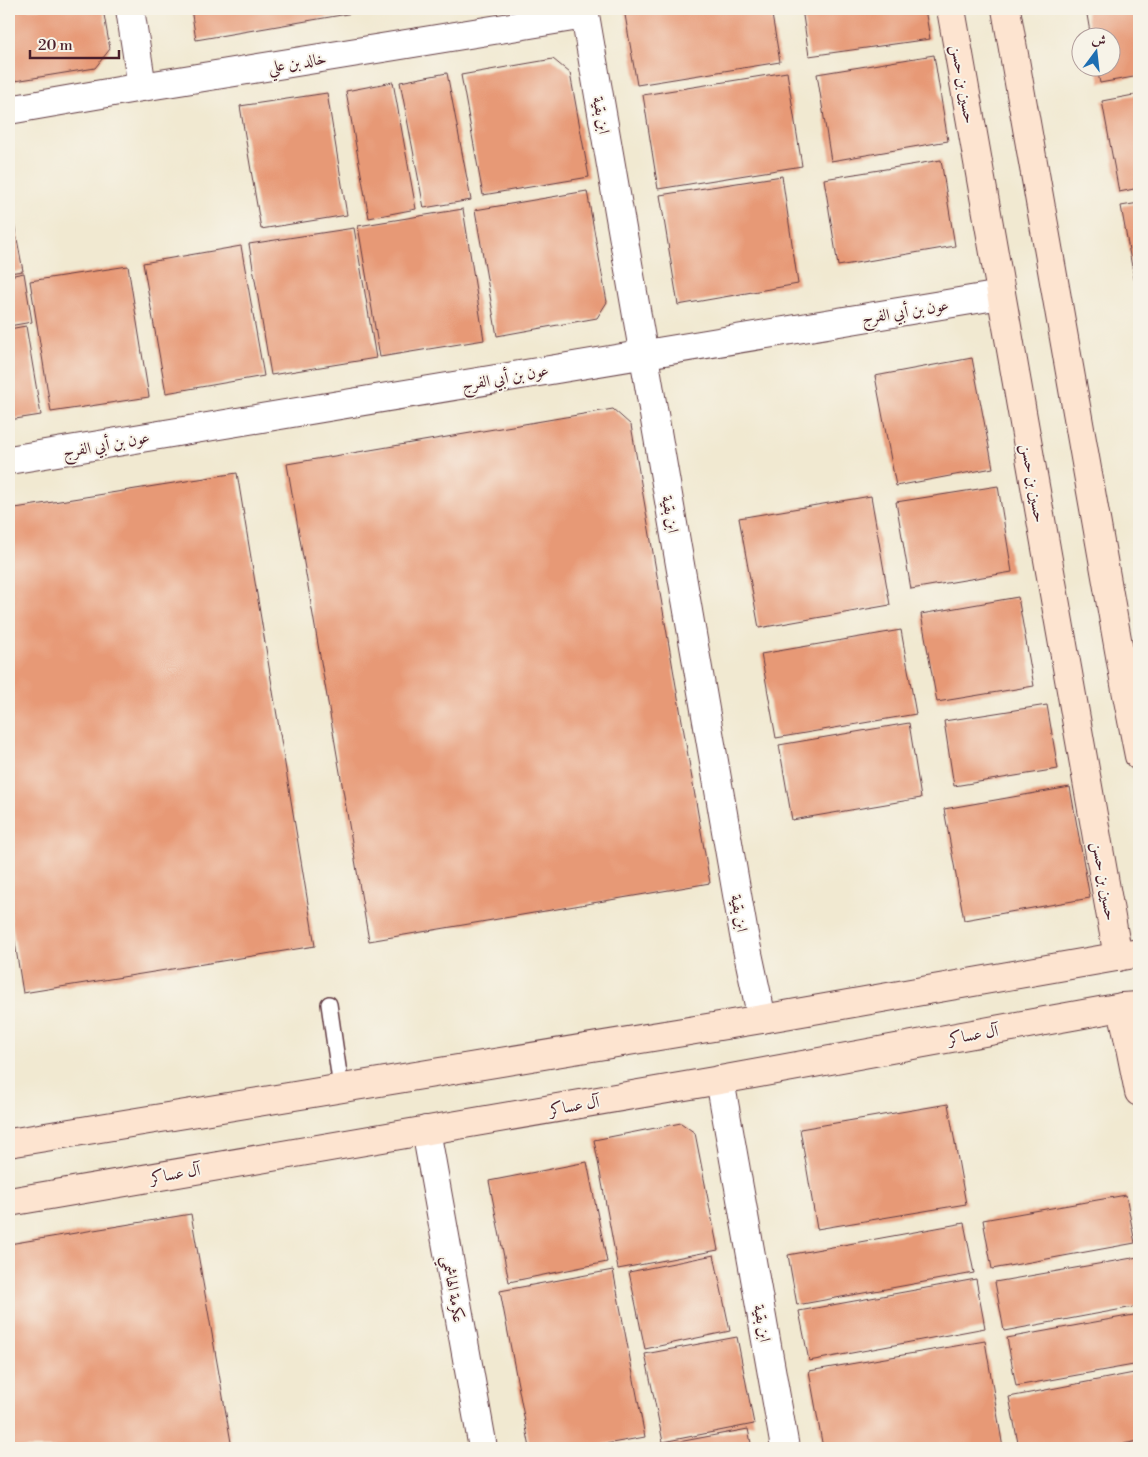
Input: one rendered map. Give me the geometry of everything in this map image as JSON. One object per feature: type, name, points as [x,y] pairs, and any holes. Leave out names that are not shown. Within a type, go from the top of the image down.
[{"type":"street","points":[[130,9],[142,87]]},
{"type":"street","name":"حسين بن حسن","points":[[951,9],[1002,295],[1128,955]]},
{"type":"street","points":[[1006,9],[1132,688],[1139,756]]},
{"type":"street","name":"خالد بن علي","points":[[9,110],[584,12]]},
{"type":"street","name":"ابن بقية","points":[[584,12],[742,925],[762,1019]]},
{"type":"street","name":"عون بن أبي الفرج","points":[[9,460],[1002,295]]},
{"type":"street","points":[[9,1143],[762,1019],[1128,955]]},
{"type":"street","points":[[1130,1007],[1139,1092]]},
{"type":"street","name":"آل عساكر","points":[[9,1202],[720,1080],[1130,1007]]},
{"type":"street","name":"ابن بقية","points":[[720,1080],[785,1448]]},
{"type":"street","name":"عكرمة الهاشمي","points":[[426,1130],[483,1448]]},
{"type":"lane","points":[[329,1004],[341,1088]]},
{"type":"building","points":[[9,9],[103,9],[110,49],[95,68],[9,82]]},
{"type":"building","points":[[191,9],[358,9],[359,12],[196,40]]},
{"type":"building","points":[[624,9],[771,9],[780,62],[637,85]]},
{"type":"building","points":[[802,9],[925,9],[930,39],[809,56]]},
{"type":"building","points":[[1086,9],[1139,9],[1139,76],[1100,83],[1099,78],[1120,78],[1120,28],[1089,28]]},
{"type":"building","points":[[934,55],[948,141],[831,161],[817,74]]},
{"type":"building","points":[[553,59],[570,73],[589,177],[483,195],[461,75]]},
{"type":"building","points":[[787,72],[802,166],[658,189],[643,95]]},
{"type":"building","points":[[447,73],[471,200],[424,208],[400,82]]},
{"type":"building","points":[[393,82],[416,209],[369,218],[346,91]]},
{"type":"building","points":[[327,93],[347,215],[261,229],[240,106]]},
{"type":"building","points":[[1139,94],[1139,188],[1119,192],[1102,101]]},
{"type":"building","points":[[941,160],[955,246],[838,266],[824,179]]},
{"type":"building","points":[[782,176],[798,284],[678,305],[660,195]]},
{"type":"building","points":[[587,191],[607,302],[597,318],[497,336],[475,210]]},
{"type":"building","points":[[9,197],[13,214],[9,215]]},
{"type":"building","points":[[1139,203],[1139,300],[1138,300],[1121,206]]},
{"type":"building","points":[[463,209],[484,340],[380,357],[358,226]]},
{"type":"building","points":[[14,223],[23,271],[9,273],[9,224]]},
{"type":"building","points":[[354,228],[376,358],[271,375],[249,244]]},
{"type":"building","points":[[241,246],[264,376],[166,393],[143,263]]},
{"type":"building","points":[[128,266],[149,397],[51,412],[30,281]]},
{"type":"building","points":[[24,273],[32,322],[9,326],[9,276]]},
{"type":"building","points":[[26,326],[41,415],[9,420],[9,329]]},
{"type":"building","points":[[972,358],[993,468],[896,486],[875,376]]},
{"type":"building","points":[[613,409],[631,425],[710,883],[369,941],[287,464]]},
{"type":"building","points":[[237,473],[315,946],[23,993],[9,905],[9,509]]},
{"type":"building","points":[[998,486],[1012,572],[911,589],[896,502]]},
{"type":"building","points":[[871,496],[890,605],[759,628],[739,518]]},
{"type":"building","points":[[1018,597],[1034,686],[937,702],[921,614]]},
{"type":"building","points":[[901,630],[916,714],[776,738],[761,654]]},
{"type":"building","points":[[1047,705],[1058,769],[954,786],[944,721]]},
{"type":"building","points":[[909,723],[921,798],[792,820],[779,745]]},
{"type":"building","points":[[1070,787],[1090,898],[964,920],[944,809]]},
{"type":"building","points":[[948,1104],[966,1204],[817,1229],[800,1129]]},
{"type":"building","points":[[681,1123],[695,1133],[718,1250],[618,1269],[594,1140]]},
{"type":"building","points":[[587,1162],[607,1262],[509,1282],[489,1181]]},
{"type":"building","points":[[1126,1195],[1135,1243],[992,1269],[983,1220]]},
{"type":"building","points":[[191,1214],[232,1448],[9,1448],[9,1244]]},
{"type":"building","points":[[964,1223],[974,1273],[797,1305],[788,1255]]},
{"type":"building","points":[[714,1255],[730,1331],[645,1349],[629,1272]]},
{"type":"building","points":[[1138,1257],[1139,1306],[1004,1331],[995,1282]]},
{"type":"building","points":[[613,1270],[645,1437],[584,1448],[530,1448],[500,1291]]},
{"type":"building","points":[[976,1279],[985,1328],[809,1361],[799,1311]]},
{"type":"building","points":[[1139,1314],[1139,1364],[1016,1386],[1007,1338]]},
{"type":"building","points":[[737,1337],[754,1424],[663,1442],[645,1354]]},
{"type":"building","points":[[985,1341],[1003,1448],[823,1448],[809,1371]]},
{"type":"building","points":[[1139,1372],[1139,1441],[1101,1448],[1019,1448],[1009,1397]]},
{"type":"building","points":[[748,1429],[752,1448],[657,1448],[657,1446]]}]
